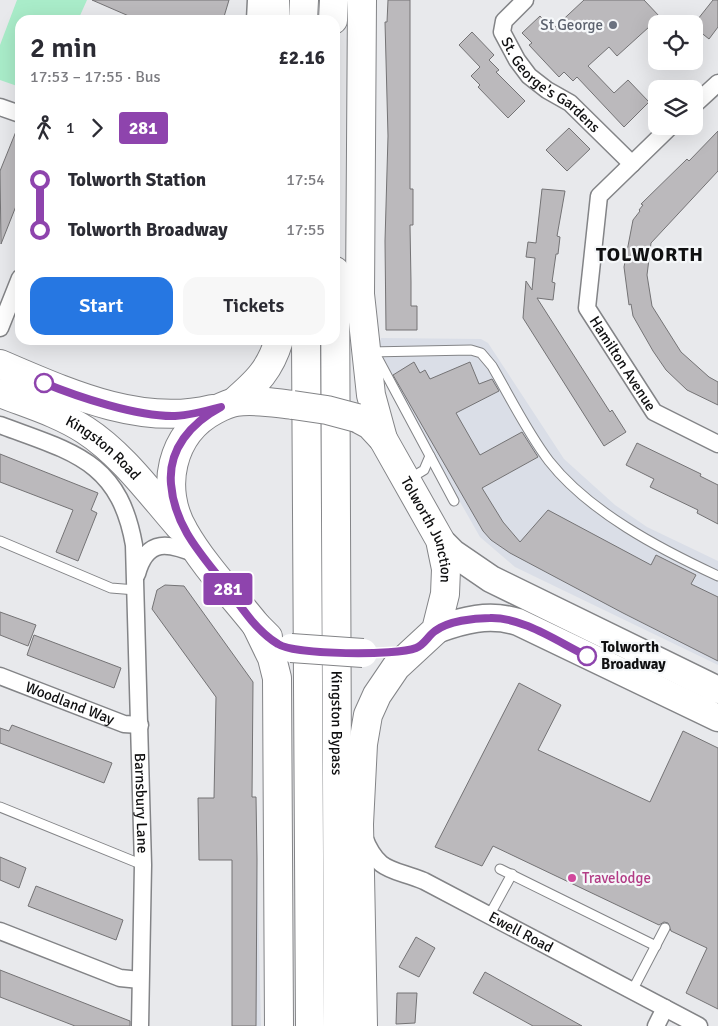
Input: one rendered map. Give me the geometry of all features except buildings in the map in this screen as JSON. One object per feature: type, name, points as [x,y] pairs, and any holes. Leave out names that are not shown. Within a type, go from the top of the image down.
[{"type":"highway","points":[[275,0],[275,15]]},
{"type":"highway","points":[[303,15],[304,0]]},
{"type":"highway","points":[[333,15],[334,0]]},
{"type":"highway","points":[[362,0],[360,294],[370,351],[371,395],[383,439]]},
{"type":"highway","points":[[228,405],[263,376],[274,356],[277,345]]},
{"type":"highway","name":"Kingston Bypass","points":[[306,345],[310,1026]]},
{"type":"highway","name":"Kingston Bypass","points":[[335,345],[338,1026]]},
{"type":"highway","name":"Kingston Road","points":[[0,364],[56,388],[112,405],[159,415],[176,416],[228,405]]},
{"type":"highway","name":"Kingston Road","points":[[0,393],[63,418],[85,430],[108,448],[128,468],[184,531]]},
{"type":"highway","name":"Tolworth Junction","points":[[252,400],[327,410],[357,418],[370,425],[383,439],[440,540],[446,569],[445,594],[427,639],[399,653],[363,653],[291,648],[280,645],[256,625],[184,531],[175,508],[171,485],[174,456],[180,443],[193,426],[205,416],[228,405],[252,400]]},
{"type":"highway","points":[[256,625],[272,658],[277,678],[279,1026]]},
{"type":"highway","points":[[363,1026],[359,824],[363,744],[368,715],[377,695],[396,667],[427,639]]},
{"type":"main road","points":[[440,540],[452,553],[491,579],[718,690]]},
{"type":"main road","points":[[427,639],[475,618],[504,618],[518,622],[718,718]]},
{"type":"street","points":[[255,15],[256,0]]},
{"type":"street","name":"St. George's Gardens","points":[[525,0],[504,21],[502,32],[517,60],[529,76],[546,90],[570,103],[632,164]]},
{"type":"street","points":[[703,96],[718,82]]},
{"type":"street","points":[[0,107],[15,112]]},
{"type":"street","name":"Hamilton Avenue","points":[[663,135],[599,196],[587,308],[654,412],[718,444]]},
{"type":"street","points":[[0,328],[15,290]]},
{"type":"street","name":"Barnsbury Lane","points":[[0,425],[82,457],[96,467],[106,478],[125,508],[131,525],[134,545],[140,726],[142,865],[140,1026]]},
{"type":"street","name":"Barnsbury Lane","points":[[135,586],[143,558],[157,547],[171,545],[203,557]]},
{"type":"street","name":"Woodland Way","points":[[0,676],[124,724],[140,726]]},
{"type":"street","name":"Ewell Road","points":[[359,824],[376,861],[386,868],[424,881],[699,1026]]},
{"type":"street","points":[[0,931],[120,978],[140,980]]},
{"type":"street","points":[[656,1026],[665,1008]]},
{"type":"lane","points":[[454,501],[370,351],[471,350],[481,353],[492,366],[548,459],[567,482],[592,505],[718,576]]},
{"type":"lane","points":[[406,480],[424,470],[430,456]]},
{"type":"lane","points":[[0,541],[111,588],[135,586]]},
{"type":"lane","points":[[0,807],[142,865]]},
{"type":"lane","points":[[500,868],[656,946]]},
{"type":"lane","points":[[489,916],[512,874]]},
{"type":"lane","points":[[632,991],[665,928]]},
{"type":"shaded area","points":[[381,338],[481,339],[488,343],[564,459],[615,505],[647,527],[718,561],[718,665],[515,567],[480,537],[376,354]]},
{"type":"shaded area","points":[[257,859],[261,1026],[246,1026]]},
{"type":"green space","points":[[17,0],[87,0],[80,15],[15,15],[15,85],[0,80],[0,45]]},
{"type":"bus line","name":"281","points":[[44,383],[112,405],[159,415],[176,416],[221,407],[205,416],[193,426],[180,443],[174,456],[171,485],[175,508],[184,531],[203,557],[256,625],[268,637],[280,645],[319,651],[399,653],[418,648],[436,630],[453,624],[475,618],[504,618],[518,622],[587,656]]},
{"type":"place","name":"St George","points":[[613,25]]},
{"type":"place","name":"Tolworth Broadway","points":[[587,656]]},
{"type":"place","name":"Travelodge","points":[[572,878]]},
{"type":"district","name":"TOLWORTH","points":[[650,254]]}]
